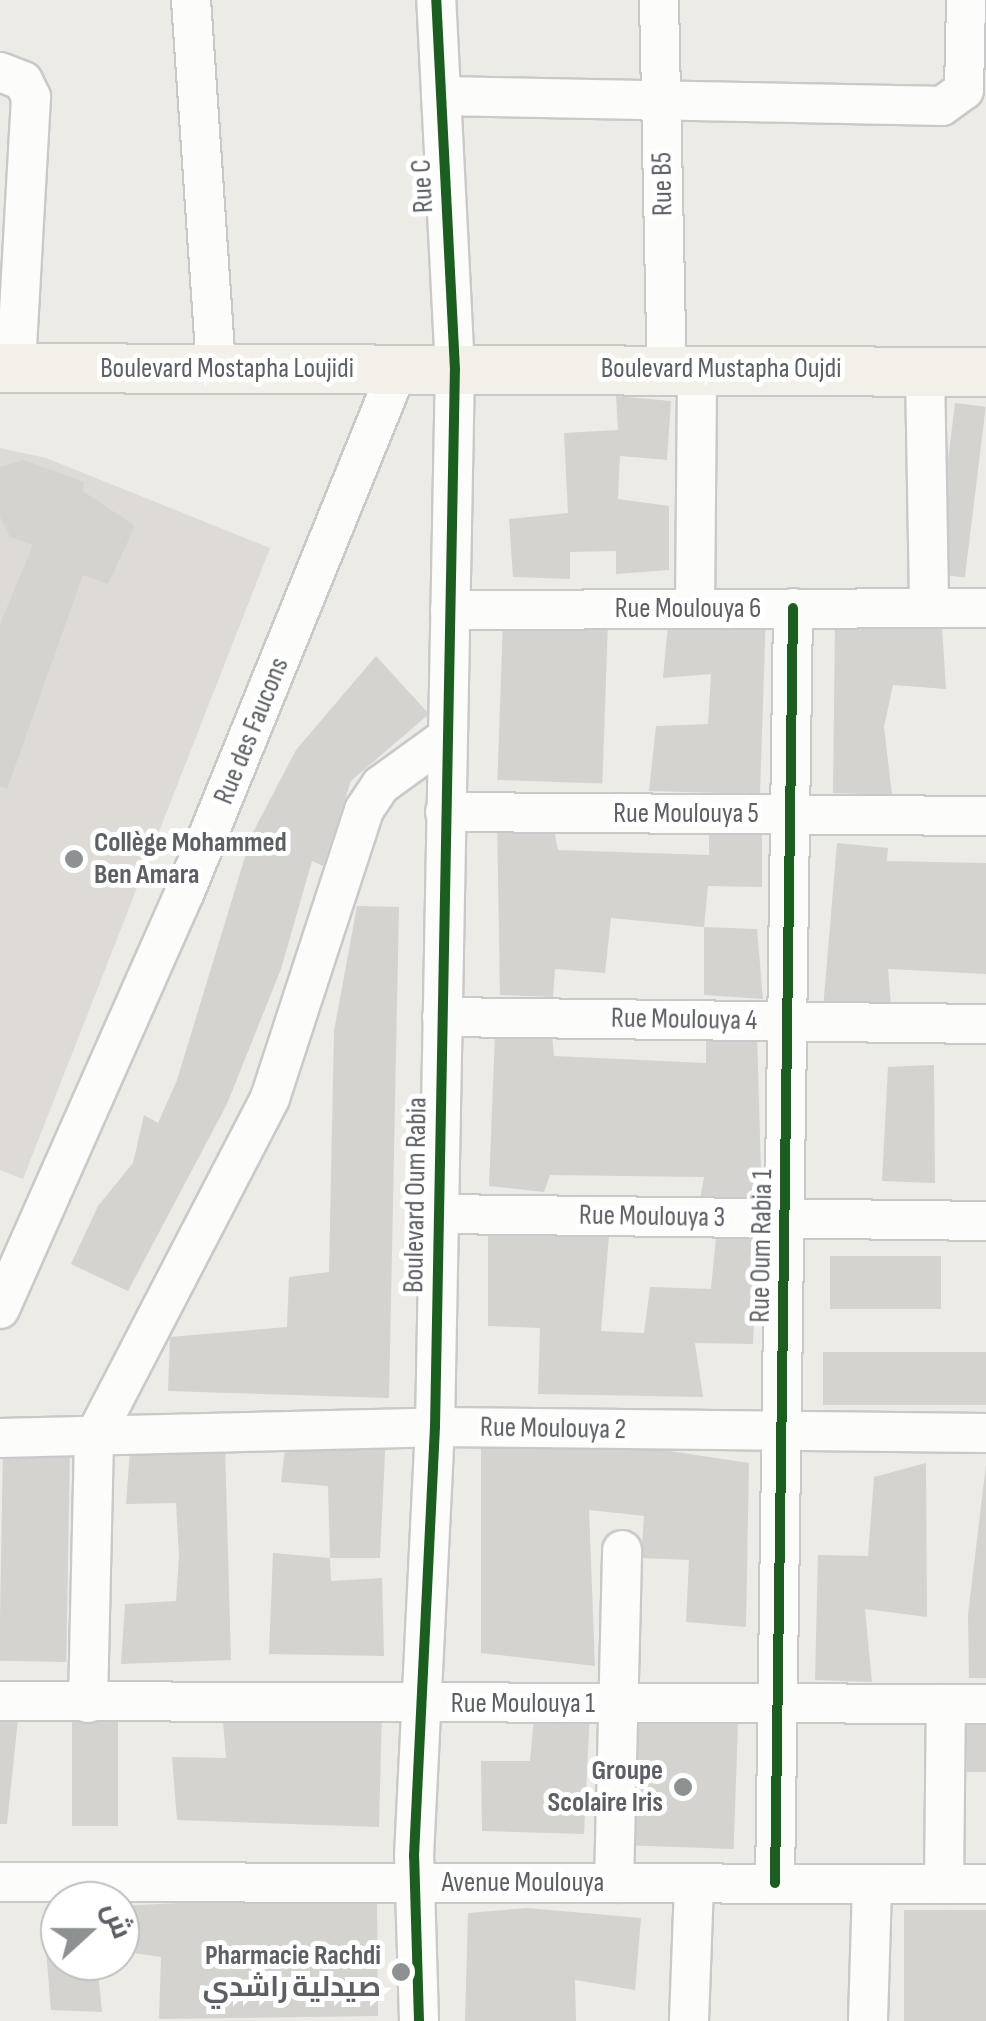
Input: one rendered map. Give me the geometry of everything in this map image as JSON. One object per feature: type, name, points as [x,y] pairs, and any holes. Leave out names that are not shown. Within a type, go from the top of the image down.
[{"type":"main road","name":"Boulevard Mostapha Loujidi","points":[[8,368],[455,370]]},
{"type":"main road","name":"Boulevard Mustapha Oujdi","points":[[455,370],[986,372]]},
{"type":"street","points":[[190,0],[216,369]]},
{"type":"street","name":"Rue C","points":[[436,0],[455,370]]},
{"type":"street","name":"Rue B5","points":[[659,0],[660,95],[682,368],[695,609]]},
{"type":"street","points":[[441,96],[660,95],[942,106],[964,90],[966,0]]},
{"type":"street","points":[[8,368],[14,81]]},
{"type":"street","name":"Rue des Faucons","points":[[0,1310],[186,892],[398,370]]},
{"type":"street","name":"Boulevard Oum Rabia","points":[[419,2021],[414,1883],[435,1427],[455,370]]},
{"type":"street","points":[[926,370],[929,608]]},
{"type":"street","name":"Rue Oum Rabia 1","points":[[776,1884],[794,608]]},
{"type":"street","name":"Rue Moulouya 6","points":[[450,610],[986,608]]},
{"type":"street","points":[[88,1703],[94,1438],[270,1098],[364,810],[381,785],[446,738]]},
{"type":"street","name":"Rue Moulouya 5","points":[[446,812],[986,816]]},
{"type":"street","name":"Rue Moulouya 4","points":[[442,1017],[986,1024]]},
{"type":"street","name":"Rue Moulouya 3","points":[[438,1214],[986,1221]]},
{"type":"street","name":"Rue Moulouya 2","points":[[0,1438],[435,1427],[986,1433]]},
{"type":"street","points":[[614,1883],[622,1704],[622,1550]]},
{"type":"street","name":"Rue Moulouya 1","points":[[0,1701],[986,1704]]},
{"type":"street","points":[[944,1884],[946,1704]]},
{"type":"street","name":"Avenue Moulouya","points":[[0,1882],[986,1884]]},
{"type":"street","points":[[689,2021],[694,1884]]},
{"type":"street","points":[[868,2021],[872,1884]]},
{"type":"shaded area","name":"Collège Mohammed Ben Amara","points":[[0,448],[46,458],[270,548],[23,1179],[0,1170]]},
{"type":"building","points":[[616,396],[671,401],[667,460],[620,456],[618,499],[669,506],[669,570],[616,574],[616,551],[570,552],[570,579],[513,577],[509,519],[568,513],[564,433],[618,430]]},
{"type":"building","points":[[955,403],[986,407],[965,577],[934,574]]},
{"type":"building","points":[[23,460],[84,482],[83,491],[135,526],[108,584],[83,575],[7,789],[0,786],[0,624],[33,545],[10,537],[0,517],[0,467]]},
{"type":"building","points":[[766,612],[760,794],[649,791],[656,726],[708,724],[711,674],[663,678],[668,624]]},
{"type":"building","points":[[503,620],[608,624],[602,784],[497,780]]},
{"type":"building","points":[[835,622],[942,627],[946,689],[893,685],[884,727],[892,795],[833,793]]},
{"type":"building","points":[[376,656],[429,714],[351,781],[323,866],[312,861],[281,969],[227,1104],[128,1291],[71,1264],[98,1206],[133,1163],[144,1115],[158,1123],[177,1080],[252,834],[296,750]]},
{"type":"building","points":[[497,817],[552,820],[558,850],[709,855],[709,830],[762,832],[762,887],[708,886],[704,927],[611,918],[605,973],[555,969],[553,997],[500,995]]},
{"type":"building","points":[[837,843],[888,848],[887,861],[986,863],[986,974],[888,969],[891,1005],[823,1009]]},
{"type":"building","points":[[357,906],[399,907],[389,1398],[168,1391],[170,1337],[287,1327],[289,1277],[329,1272],[334,1031]]},
{"type":"building","points":[[704,927],[757,929],[763,999],[704,995]]},
{"type":"building","points":[[706,1028],[757,1032],[762,1206],[700,1200],[704,1177],[550,1175],[544,1192],[489,1186],[495,1034],[552,1035],[554,1056],[706,1063]]},
{"type":"building","points":[[934,1065],[935,1183],[882,1181],[888,1067]]},
{"type":"building","points":[[488,1227],[609,1235],[601,1331],[644,1333],[650,1287],[711,1289],[716,1237],[758,1237],[753,1344],[695,1343],[703,1397],[538,1394],[540,1328],[488,1326]]},
{"type":"building","points":[[830,1256],[941,1256],[941,1309],[830,1309]]},
{"type":"building","points":[[823,1352],[986,1352],[986,1405],[823,1405]]},
{"type":"building","points":[[386,1433],[380,1558],[330,1558],[328,1486],[281,1482],[286,1440]]},
{"type":"building","points":[[225,1446],[231,1660],[121,1664],[125,1604],[176,1601],[179,1556],[176,1503],[126,1504],[130,1450]]},
{"type":"building","points":[[3,1447],[70,1448],[66,1662],[0,1661]]},
{"type":"building","points":[[643,1447],[749,1463],[746,1627],[686,1622],[689,1560],[641,1558],[644,1516],[589,1510],[595,1666],[481,1653],[481,1448]]},
{"type":"building","points":[[926,1463],[927,1617],[865,1609],[872,1682],[815,1680],[818,1555],[868,1556],[874,1477]]},
{"type":"building","points":[[986,1464],[986,1678],[969,1678],[968,1615]]},
{"type":"building","points":[[273,1553],[330,1558],[331,1581],[382,1578],[384,1656],[269,1654]]},
{"type":"building","points":[[535,1706],[590,1710],[584,1834],[482,1831],[481,1761],[530,1761]]},
{"type":"building","points":[[222,1709],[382,1710],[379,1827],[177,1820],[172,1757],[226,1758]]},
{"type":"building","points":[[72,1710],[118,1710],[118,1826],[72,1826]]},
{"type":"building","points":[[0,1719],[18,1719],[7,1824],[0,1824]]},
{"type":"building","name":"Groupe Scolaire Iris","points":[[632,1719],[738,1723],[734,1849],[628,1845]]},
{"type":"building","points":[[967,1719],[986,1719],[986,1772],[967,1772]]},
{"type":"building","points":[[377,1893],[378,2016],[159,2019],[161,1957],[140,1954],[140,1905]]},
{"type":"building","points":[[527,1908],[641,1918],[635,1990],[575,1980],[576,2021],[465,2021],[468,1913]]},
{"type":"building","points":[[904,1910],[986,1910],[986,2021],[904,2021]]},
{"type":"building","points":[[49,1981],[99,1981],[102,2012],[51,2010]]},
{"type":"cycle path","points":[[419,2021],[414,1856],[435,1427],[455,370],[436,0]]},
{"type":"cycle path","points":[[775,1883],[793,608]]},
{"type":"place","name":"Collège Mohammed Ben Amara","points":[[74,859]]},
{"type":"place","name":"Groupe Scolaire Iris","points":[[683,1787]]},
{"type":"place","name":"Pharmacie Rachdi صيدلية راشدي","points":[[401,1972]]}]
